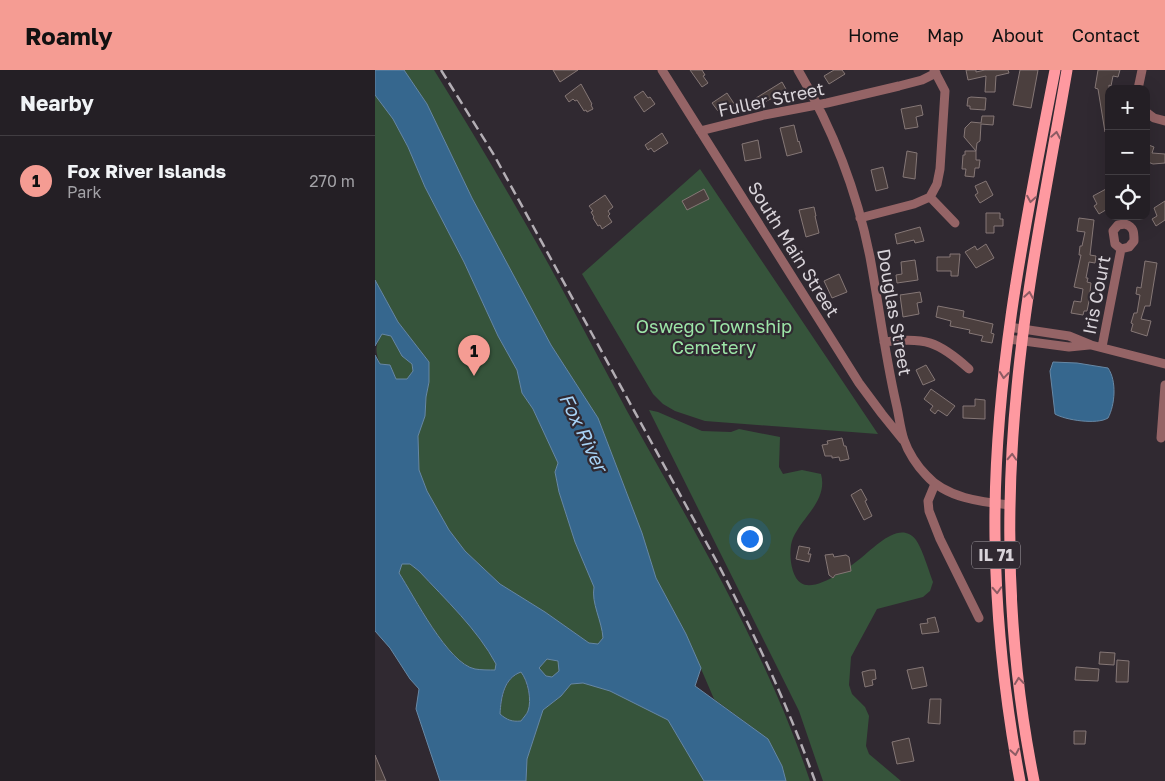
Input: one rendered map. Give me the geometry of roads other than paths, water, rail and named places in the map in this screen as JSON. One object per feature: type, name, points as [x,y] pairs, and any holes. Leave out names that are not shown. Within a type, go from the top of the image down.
[{"type":"main road","name":"IL 71","points":[[1020,781],[1005,689],[999,623],[996,570],[996,504],[999,439],[1009,327],[1055,70]]},
{"type":"main road","name":"IL 71","points":[[1035,781],[1026,735],[1013,627],[1010,505],[1012,448],[1022,341],[1067,70]]},
{"type":"street","name":"South Main Street","points":[[662,70],[859,383],[881,414],[904,441]]},
{"type":"street","name":"Douglas Street","points":[[799,70],[835,145],[860,218],[870,256],[884,342],[904,441],[915,460],[935,484],[969,498],[1010,505]]},
{"type":"street","points":[[1139,85],[1142,70]]},
{"type":"street","name":"Fuller Street","points":[[700,131],[922,80],[935,71]]},
{"type":"street","points":[[860,218],[914,204],[929,197],[937,184],[940,169],[945,91],[935,71]]},
{"type":"street","points":[[1150,115],[1154,118],[1165,120]]},
{"type":"street","points":[[929,197],[955,223]]},
{"type":"street","name":"Iris Court","points":[[1102,347],[1121,249]]},
{"type":"street","points":[[1009,327],[1069,336],[1091,345],[1165,364]]},
{"type":"street","points":[[884,342],[911,339],[932,343],[951,352],[969,369]]},
{"type":"street","points":[[1008,339],[1069,347],[1091,345]]},
{"type":"street","points":[[1161,438],[1165,385]]},
{"type":"street","points":[[935,484],[928,501],[929,511],[940,539],[979,618]]},
{"type":"water","name":"Fox River","points":[[375,70],[404,70],[427,104],[472,198],[551,345],[598,418],[642,533],[656,578],[686,634],[701,668],[695,686],[768,739],[782,766],[786,781],[704,781],[668,720],[610,691],[583,683],[571,684],[561,696],[543,710],[527,759],[526,781],[440,781],[416,709],[419,689],[410,679],[390,648],[375,631],[375,355],[380,364],[390,365],[396,379],[407,379],[413,371],[412,364],[402,356],[391,336],[382,334],[375,346],[375,280],[398,322],[429,362],[425,416],[418,436],[419,470],[427,491],[449,530],[465,551],[500,584],[545,612],[589,643],[598,644],[603,638],[595,606],[594,587],[575,542],[559,492],[555,472],[558,463],[533,409],[522,393],[517,370],[498,336],[464,262],[425,187],[408,147],[393,119],[375,95]],"holes":[[[402,564],[410,564],[419,571],[460,615],[489,651],[496,664],[495,670],[475,669],[454,655],[432,628],[399,573]],[[547,659],[558,661],[559,671],[552,677],[546,676],[539,668]],[[521,672],[526,680],[529,691],[528,711],[521,721],[510,720],[500,714],[501,701],[507,683]]]},
{"type":"water","points":[[1053,362],[1077,363],[1108,368],[1113,379],[1114,393],[1108,418],[1096,421],[1081,421],[1055,414],[1050,371]]},
{"type":"railway","points":[[441,70],[494,155],[717,562],[770,670],[815,781]]},
{"type":"place","name":"Fox River Islands","points":[[474,376]]},
{"type":"park label","name":"Oswego Township Cemetery","points":[[714,336]]}]
